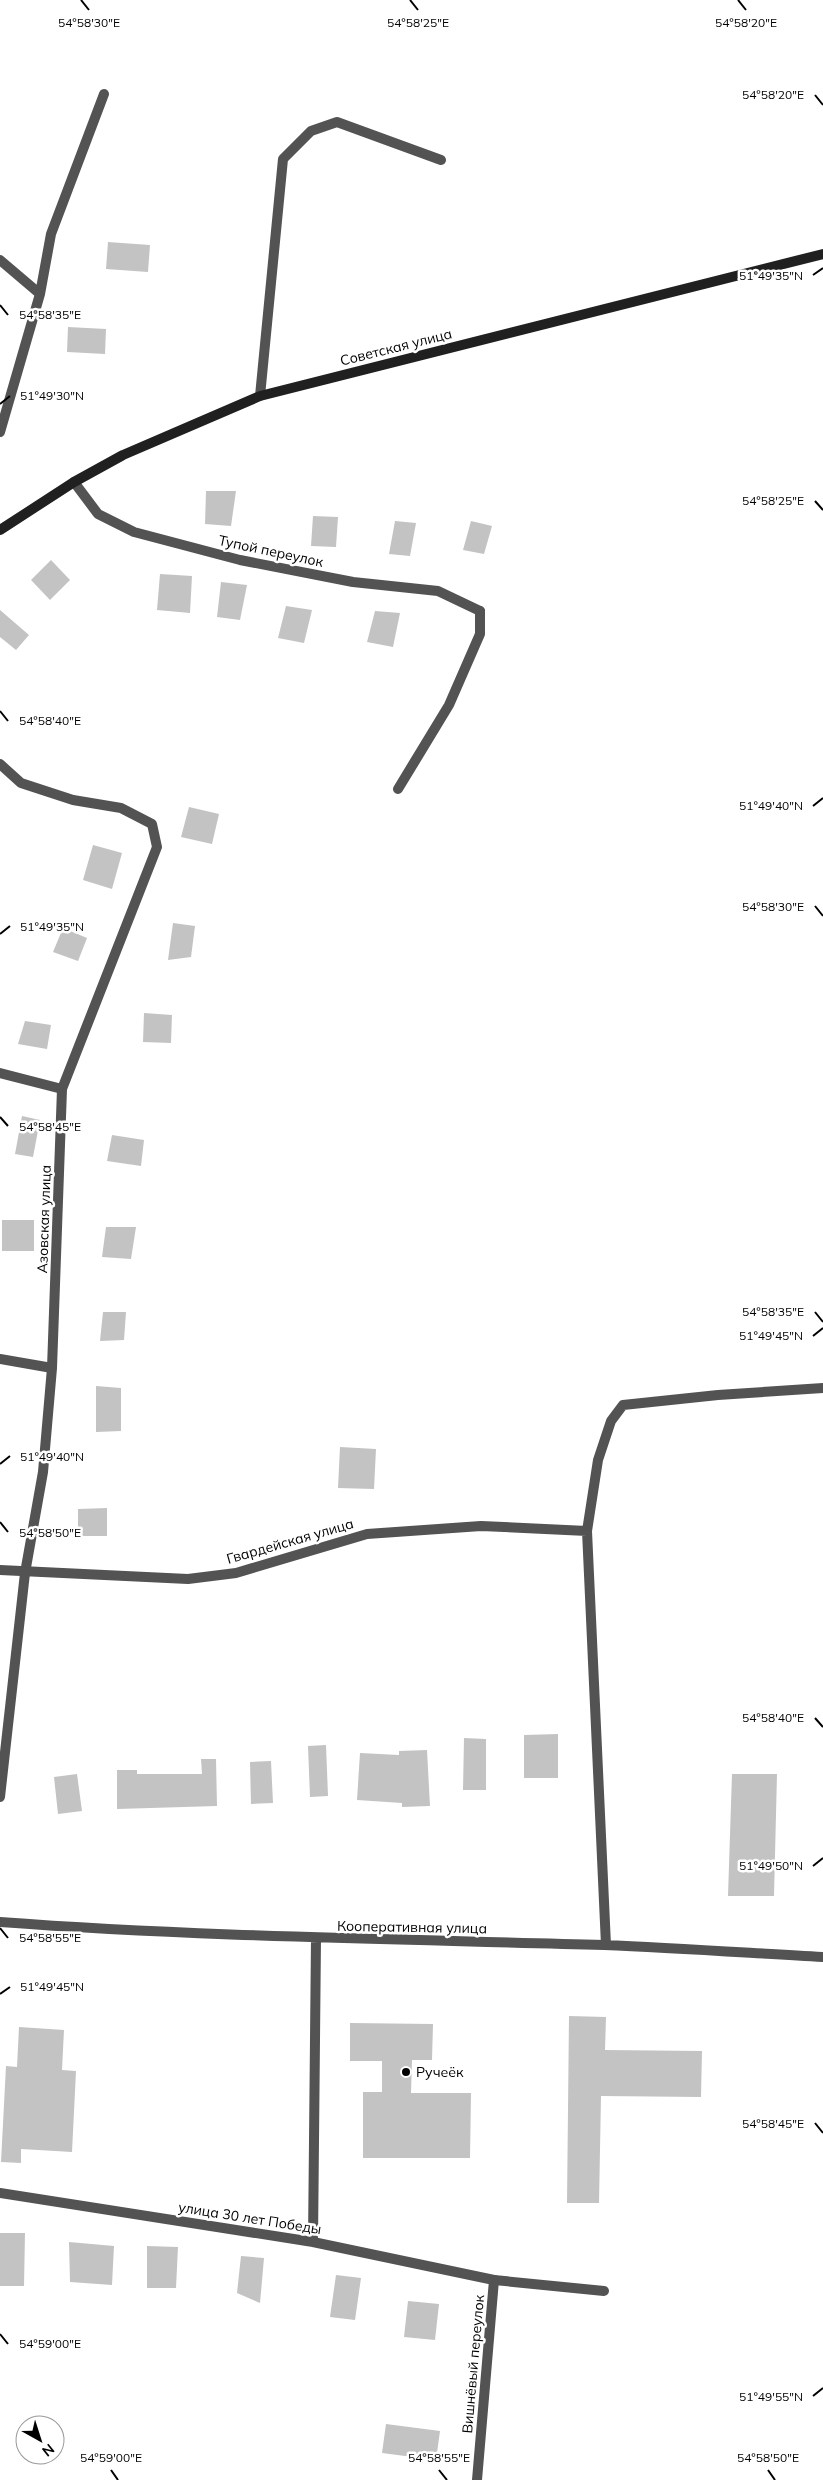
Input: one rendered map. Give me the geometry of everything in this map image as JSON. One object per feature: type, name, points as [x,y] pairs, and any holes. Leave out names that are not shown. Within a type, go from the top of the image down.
[{"type":"street","points":[[0,432],[40,294],[51,234],[104,94]]},
{"type":"street","points":[[260,396],[283,158],[311,131],[337,122],[442,160]]},
{"type":"street","name":"Советская улица","points":[[0,530],[74,482],[123,455],[260,396],[823,254]]},
{"type":"street","points":[[0,260],[40,294]]},
{"type":"street","name":"Тупой переулок","points":[[74,482],[98,514],[134,532],[240,560],[344,581],[438,591],[480,611],[480,634],[449,705],[398,789]]},
{"type":"street","name":"Азовская улица","points":[[0,764],[21,783],[73,800],[121,808],[152,824],[157,847],[62,1089],[52,1368],[43,1472],[24,1573],[0,1797]]},
{"type":"street","points":[[0,1074],[62,1089]]},
{"type":"street","points":[[0,1359],[52,1368]]},
{"type":"street","points":[[606,1945],[588,1531],[598,1460],[611,1420],[623,1405],[718,1395],[823,1388]]},
{"type":"street","name":"Гвардейская улица","points":[[0,1570],[24,1573],[188,1579],[236,1573],[366,1534],[481,1526],[588,1531]]},
{"type":"street","name":"Кооперативная улица","points":[[0,1922],[85,1928],[316,1938],[606,1945],[823,1957]]},
{"type":"street","points":[[313,2242],[316,1938]]},
{"type":"street","name":"улица 30 лет Победы","points":[[0,2193],[313,2242],[494,2280],[604,2291]]},
{"type":"street","name":"Вишнёвый переулок","points":[[477,2480],[494,2280]]},
{"type":"building","points":[[108,242],[150,245],[148,272],[106,269]]},
{"type":"building","points":[[68,327],[106,329],[105,354],[67,352]]},
{"type":"building","points":[[206,491],[236,491],[231,526],[205,524]]},
{"type":"building","points":[[313,516],[338,517],[336,547],[311,546]]},
{"type":"building","points":[[395,521],[416,523],[410,556],[389,554]]},
{"type":"building","points":[[471,521],[492,526],[484,554],[463,550]]},
{"type":"building","points":[[51,560],[70,580],[50,600],[31,580]]},
{"type":"building","points":[[160,574],[192,576],[190,613],[157,610]]},
{"type":"building","points":[[221,582],[247,585],[240,620],[217,617]]},
{"type":"building","points":[[286,606],[312,610],[304,643],[278,638]]},
{"type":"building","points":[[0,610],[29,635],[16,650],[0,637]]},
{"type":"building","points":[[375,611],[400,613],[393,647],[367,642]]},
{"type":"building","points":[[189,807],[219,814],[212,844],[181,837]]},
{"type":"building","points":[[93,845],[122,853],[112,889],[83,880]]},
{"type":"building","points":[[173,923],[195,926],[191,957],[168,960]]},
{"type":"building","points":[[63,928],[87,938],[78,961],[53,952]]},
{"type":"building","points":[[144,1013],[172,1015],[171,1043],[143,1042]]},
{"type":"building","points":[[25,1021],[51,1025],[47,1049],[18,1044]]},
{"type":"building","points":[[22,1116],[40,1120],[33,1157],[15,1154]]},
{"type":"building","points":[[112,1135],[144,1140],[141,1166],[107,1161]]},
{"type":"building","points":[[2,1220],[34,1220],[34,1251],[2,1251]]},
{"type":"building","points":[[106,1227],[136,1227],[131,1259],[102,1257]]},
{"type":"building","points":[[103,1312],[126,1312],[124,1340],[100,1341]]},
{"type":"building","points":[[96,1386],[121,1388],[121,1431],[96,1432]]},
{"type":"building","points":[[340,1447],[376,1449],[374,1489],[338,1488]]},
{"type":"building","points":[[107,1508],[107,1536],[78,1536],[78,1509]]},
{"type":"building","points":[[558,1734],[558,1778],[524,1778],[524,1735]]},
{"type":"building","points":[[464,1738],[486,1739],[486,1790],[463,1790]]},
{"type":"building","points":[[326,1745],[328,1796],[310,1797],[308,1746]]},
{"type":"building","points":[[427,1750],[430,1806],[402,1807],[402,1803],[357,1800],[360,1753],[399,1755],[399,1751]]},
{"type":"building","points":[[201,1759],[216,1759],[217,1806],[117,1809],[117,1770],[137,1770],[137,1774],[202,1774]]},
{"type":"building","points":[[271,1761],[273,1803],[251,1804],[250,1762]]},
{"type":"building","points":[[77,1774],[82,1811],[58,1814],[54,1777]]},
{"type":"building","points":[[732,1774],[777,1774],[774,1896],[728,1896]]},
{"type":"building","points":[[569,2016],[606,2017],[605,2050],[702,2051],[701,2097],[601,2096],[599,2203],[567,2203]]},
{"type":"building","points":[[350,2023],[433,2024],[432,2060],[412,2060],[411,2093],[471,2093],[470,2158],[363,2158],[363,2092],[382,2092],[382,2061],[350,2061]]},
{"type":"building","points":[[19,2027],[64,2030],[62,2070],[76,2071],[72,2152],[21,2149],[21,2163],[1,2162],[6,2066],[17,2067]]},
{"type":"building","points":[[0,2233],[25,2233],[24,2286],[0,2286]]},
{"type":"building","points":[[69,2242],[114,2246],[112,2285],[70,2282]]},
{"type":"building","points":[[147,2246],[178,2247],[176,2288],[147,2288]]},
{"type":"building","points":[[241,2256],[264,2258],[260,2303],[237,2293]]},
{"type":"building","points":[[336,2275],[361,2278],[355,2320],[330,2317]]},
{"type":"building","points":[[408,2301],[439,2304],[435,2340],[404,2337]]},
{"type":"building","points":[[386,2424],[440,2431],[436,2460],[382,2453]]},
{"type":"place","name":"Ручеёк","points":[[406,2072]]}]
